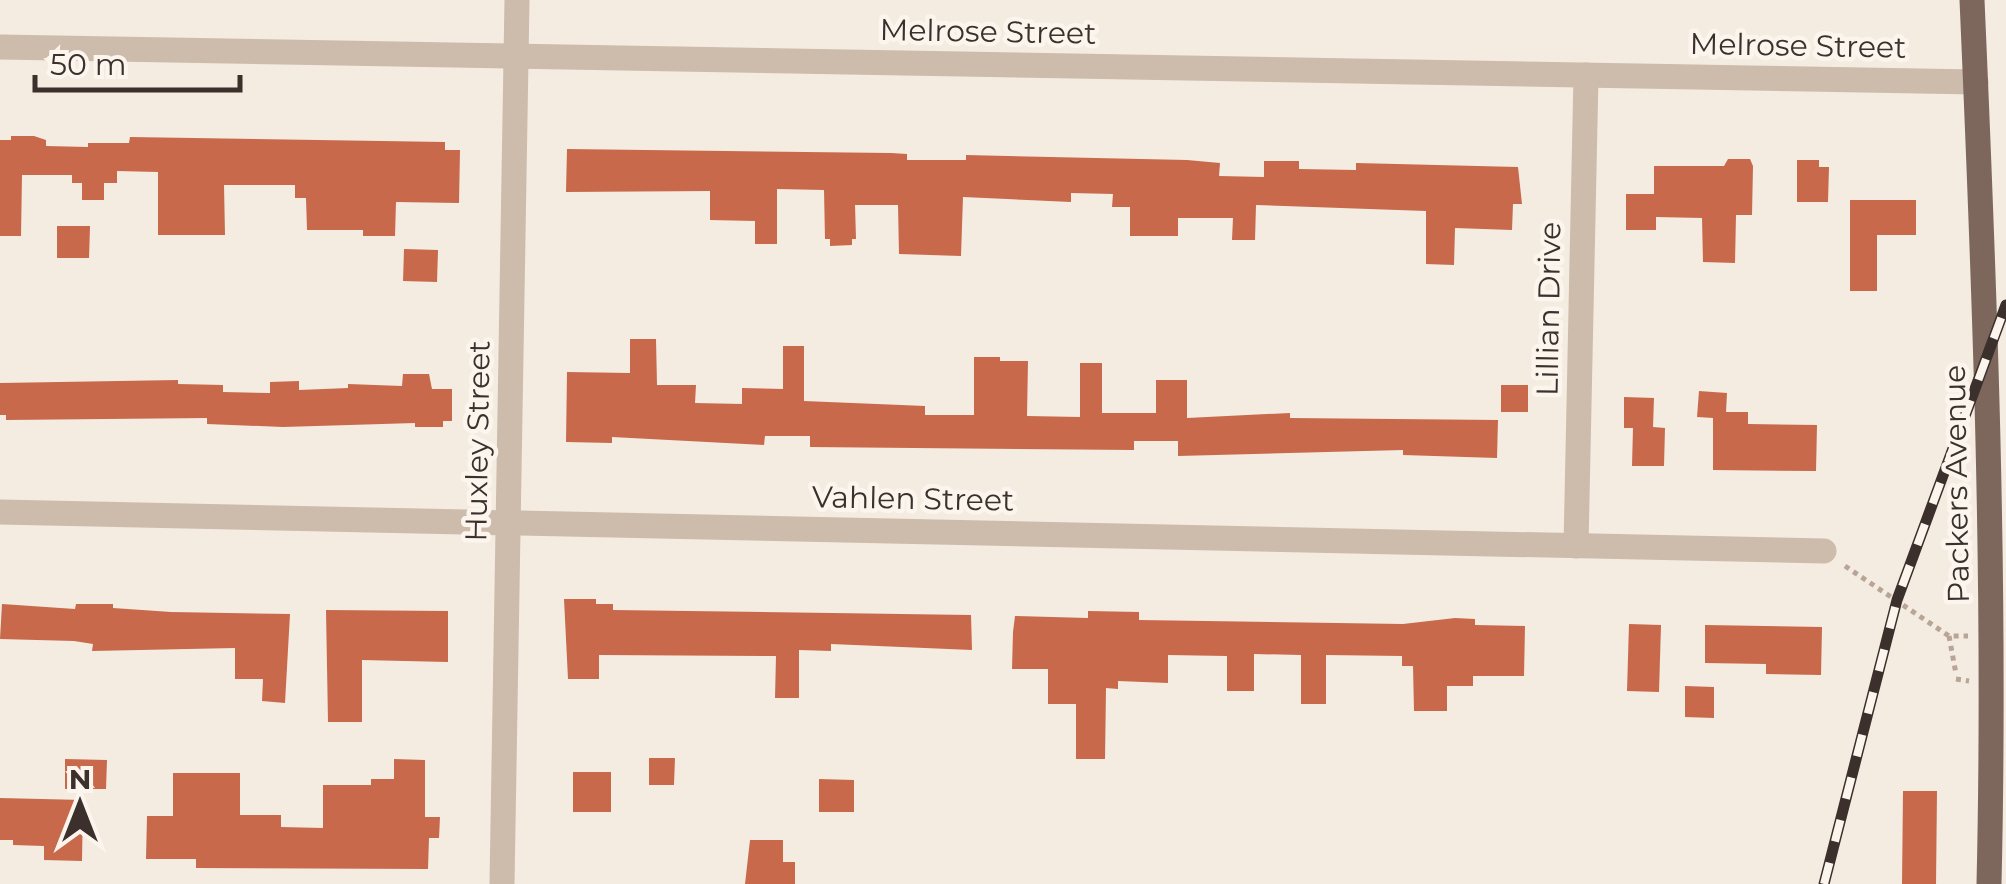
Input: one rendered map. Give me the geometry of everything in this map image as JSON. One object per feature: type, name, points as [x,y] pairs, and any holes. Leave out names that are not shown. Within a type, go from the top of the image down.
[{"type":"main road","name":"Packers Avenue","points":[[1972,0],[2000,702],[1989,884]]},
{"type":"street","name":"Huxley Street","points":[[502,884],[517,0]]},
{"type":"street","name":"Melrose Street","points":[[0,47],[1976,82]]},
{"type":"street","name":"Lillian Drive","points":[[1576,546],[1586,75]]},
{"type":"street","name":"Vahlen Street","points":[[0,512],[1824,551]]},
{"type":"path","points":[[1824,551],[1948,636],[1956,674]]},
{"type":"building","points":[[11,136],[34,136],[46,140],[46,146],[88,147],[88,143],[129,143],[130,137],[445,142],[445,150],[460,150],[459,203],[396,202],[395,236],[363,236],[363,230],[307,230],[306,198],[295,198],[295,185],[224,185],[225,235],[158,235],[158,172],[117,171],[117,183],[104,183],[104,200],[82,200],[82,183],[72,183],[72,175],[22,175],[21,236],[0,236],[0,140],[11,140]]},
{"type":"building","points":[[567,149],[891,153],[907,154],[907,160],[966,160],[966,155],[1187,160],[1220,163],[1219,176],[1264,177],[1264,161],[1299,161],[1299,169],[1356,170],[1356,163],[1518,167],[1522,204],[1513,204],[1512,230],[1455,228],[1454,265],[1426,264],[1426,211],[1256,205],[1255,240],[1232,240],[1233,218],[1178,218],[1178,236],[1130,236],[1130,207],[1112,207],[1113,194],[1071,193],[1071,202],[963,197],[961,256],[899,254],[898,205],[855,205],[856,239],[852,239],[852,245],[830,246],[830,239],[825,239],[824,190],[777,189],[777,244],[755,244],[755,221],[710,220],[710,191],[566,192]]},
{"type":"building","points":[[1728,159],[1750,159],[1753,166],[1752,215],[1736,215],[1735,263],[1703,262],[1702,218],[1656,217],[1656,230],[1626,230],[1626,194],[1654,194],[1654,166],[1724,166]]},
{"type":"building","points":[[1797,160],[1819,160],[1819,167],[1829,167],[1828,202],[1797,202]]},
{"type":"building","points":[[1850,200],[1916,200],[1916,235],[1877,235],[1877,291],[1850,291]]},
{"type":"building","points":[[57,226],[90,226],[89,258],[57,258]]},
{"type":"building","points":[[404,249],[438,250],[437,282],[403,281]]},
{"type":"building","points":[[630,339],[656,339],[657,385],[696,385],[695,403],[742,404],[742,388],[783,389],[783,346],[804,346],[804,401],[925,406],[925,415],[974,415],[974,357],[1000,357],[1000,361],[1028,361],[1027,416],[1080,417],[1080,363],[1102,363],[1102,413],[1156,413],[1156,380],[1187,380],[1187,418],[1290,413],[1290,418],[1498,420],[1497,458],[1403,455],[1403,450],[1178,456],[1178,441],[1134,441],[1134,450],[810,447],[810,436],[765,436],[764,445],[612,437],[612,443],[566,442],[567,372],[630,373]]},
{"type":"building","points":[[403,374],[429,374],[432,389],[452,389],[452,421],[443,421],[443,427],[415,427],[415,423],[283,427],[207,424],[207,418],[6,420],[6,415],[0,415],[0,383],[178,380],[178,384],[223,385],[223,392],[270,393],[270,382],[299,381],[299,390],[348,388],[348,384],[402,386]]},
{"type":"building","points":[[1501,385],[1528,385],[1528,412],[1501,412]]},
{"type":"building","points":[[1699,391],[1727,393],[1726,412],[1748,412],[1748,424],[1817,425],[1816,471],[1713,470],[1713,418],[1697,417]]},
{"type":"building","points":[[1624,397],[1654,398],[1653,427],[1665,428],[1664,466],[1632,466],[1633,428],[1624,428]]},
{"type":"building","points":[[564,599],[596,599],[596,604],[613,604],[613,610],[971,615],[972,650],[831,644],[831,651],[799,650],[799,698],[775,698],[776,656],[599,655],[599,679],[568,679]]},
{"type":"building","points":[[2,604],[75,609],[76,604],[113,604],[113,608],[171,612],[290,614],[285,703],[262,701],[263,679],[235,679],[235,648],[92,651],[93,644],[74,641],[0,639]]},
{"type":"building","points":[[326,610],[448,611],[448,662],[362,660],[362,722],[328,722]]},
{"type":"building","points":[[1088,611],[1139,612],[1139,620],[1403,624],[1455,618],[1475,619],[1475,625],[1525,626],[1524,676],[1473,676],[1473,686],[1447,686],[1447,711],[1414,711],[1413,666],[1402,666],[1402,656],[1326,655],[1326,704],[1301,704],[1301,655],[1254,654],[1254,691],[1227,691],[1227,656],[1168,655],[1168,683],[1118,681],[1118,689],[1106,688],[1105,759],[1076,759],[1076,704],[1048,704],[1048,669],[1012,669],[1013,632],[1015,616],[1088,618]]},
{"type":"building","points":[[1629,624],[1661,625],[1659,692],[1627,691]]},
{"type":"building","points":[[1705,625],[1822,627],[1821,675],[1766,674],[1766,664],[1705,663]]},
{"type":"building","points":[[1685,686],[1714,687],[1714,718],[1685,717]]},
{"type":"building","points":[[649,758],[675,758],[674,785],[649,785]]},
{"type":"building","points":[[65,759],[107,760],[106,789],[65,789]]},
{"type":"building","points":[[394,759],[425,760],[425,817],[440,817],[439,838],[429,838],[428,869],[196,868],[196,859],[146,859],[147,816],[173,816],[173,773],[240,773],[240,815],[281,815],[281,827],[323,828],[323,785],[371,785],[371,779],[394,779]]},
{"type":"building","points":[[573,772],[611,772],[611,812],[573,812]]},
{"type":"building","points":[[819,779],[854,780],[854,812],[819,812]]},
{"type":"building","points":[[1903,791],[1937,791],[1936,884],[1902,884]]},
{"type":"building","points":[[0,798],[83,800],[82,861],[44,860],[44,846],[13,845],[13,840],[0,840]]},
{"type":"building","points":[[750,840],[783,840],[783,862],[795,862],[795,884],[745,884]]},
{"type":"railway","points":[[1824,884],[1897,600],[2006,305]]}]
